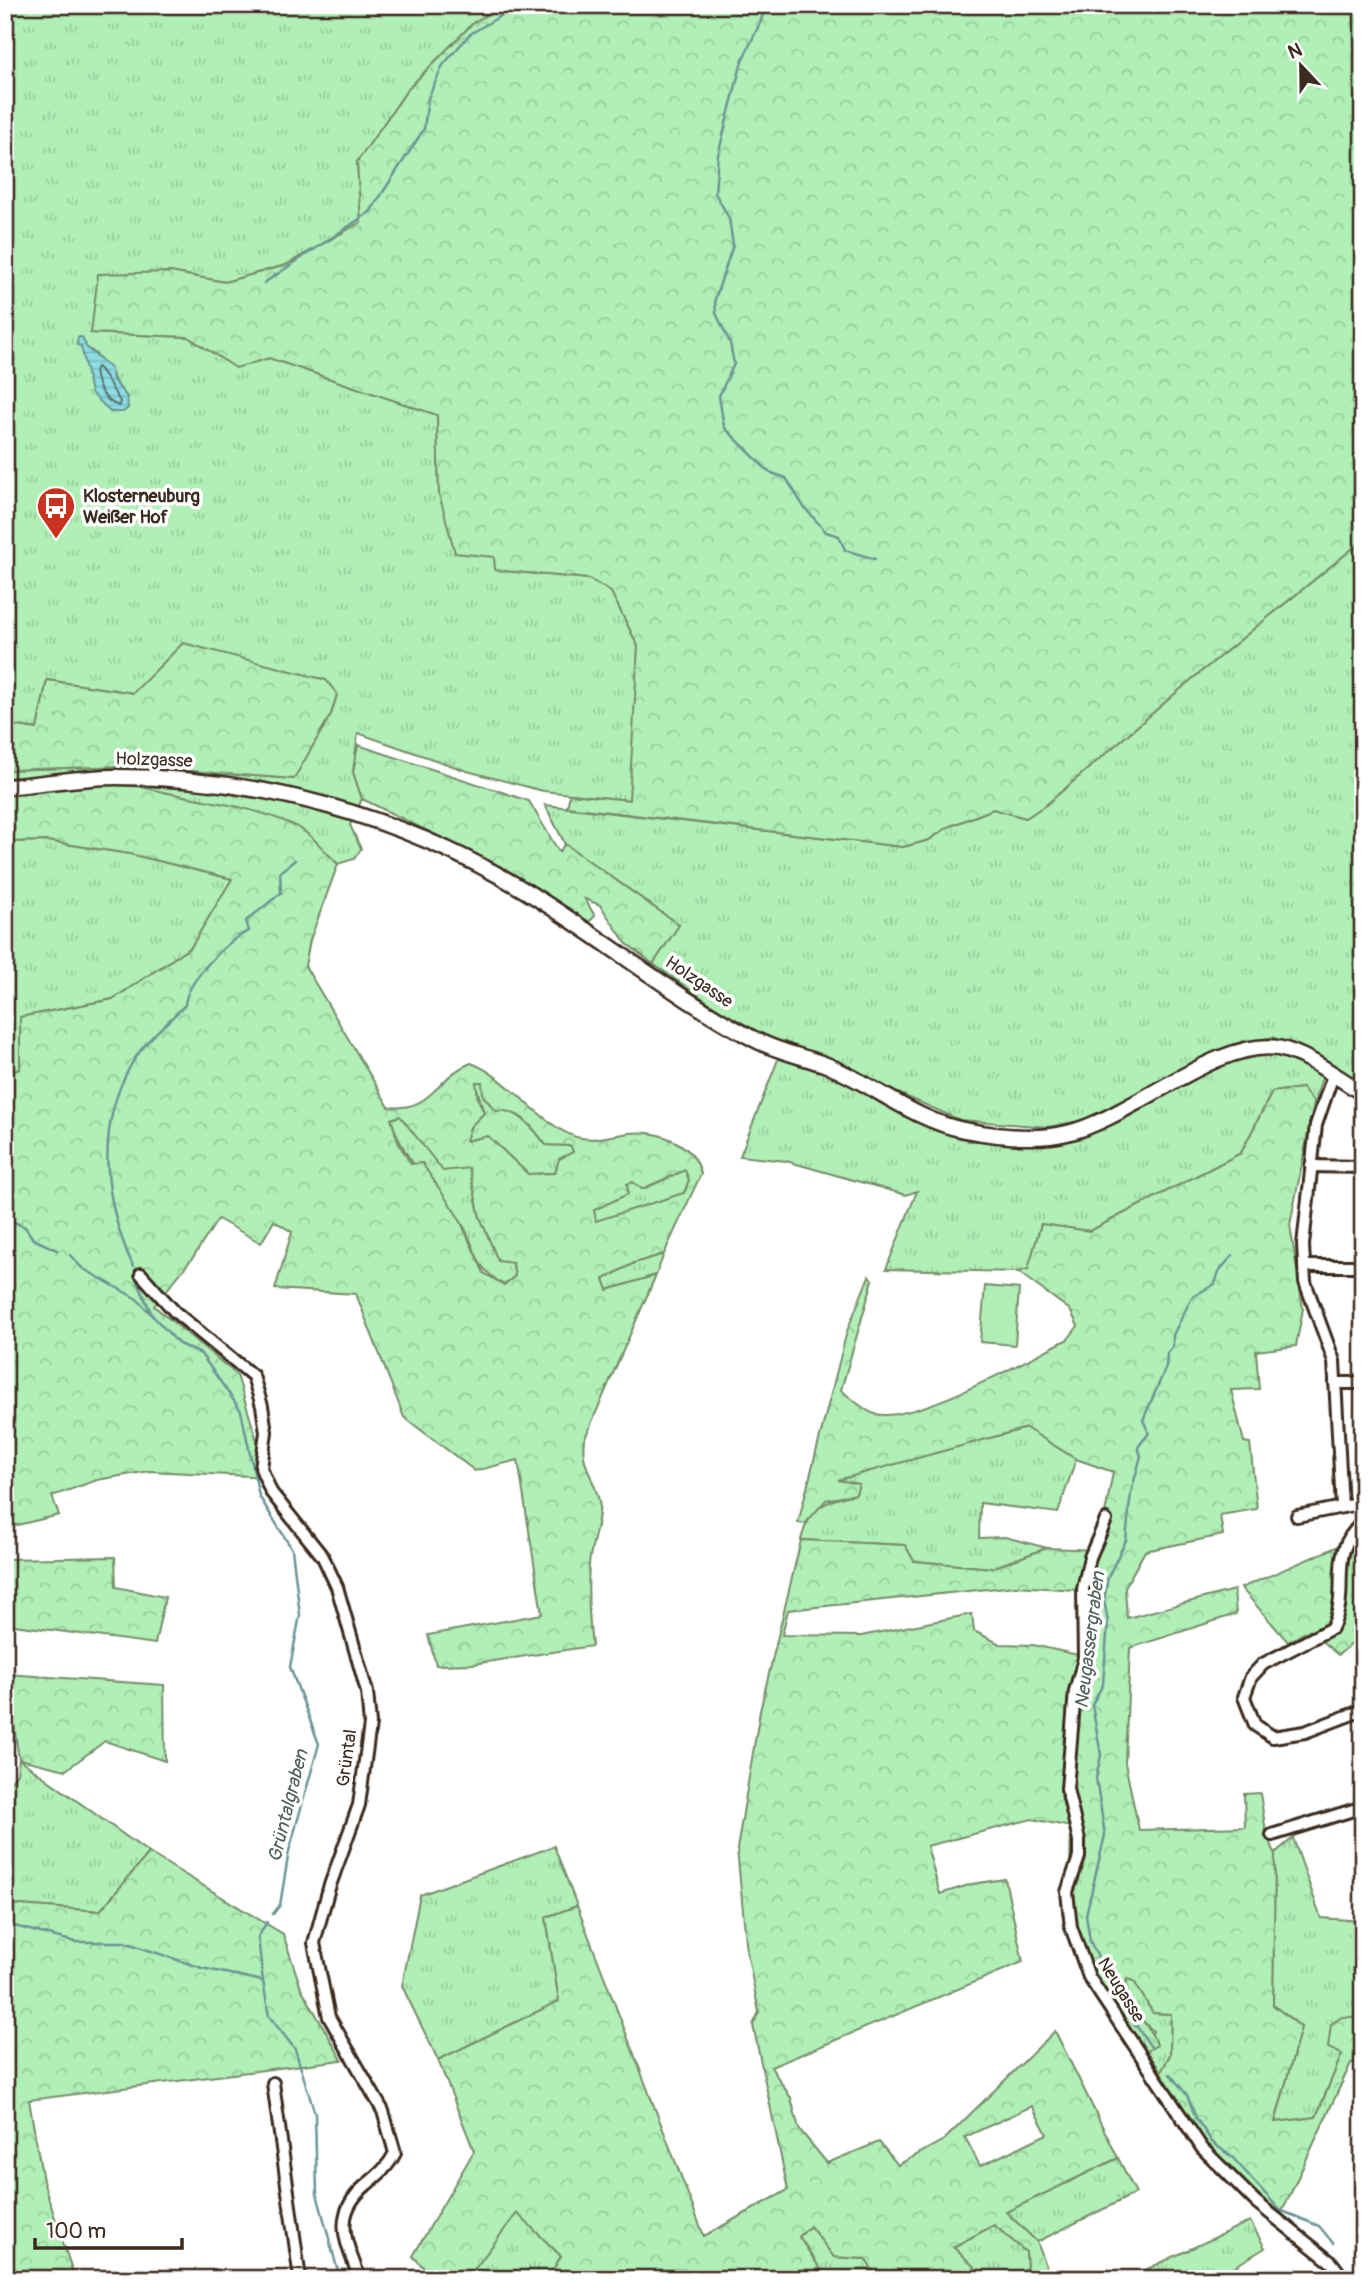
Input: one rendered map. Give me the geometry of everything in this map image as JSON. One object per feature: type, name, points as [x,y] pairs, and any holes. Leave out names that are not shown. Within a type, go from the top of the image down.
[{"type":"street","name":"Holzgasse","points":[[5,788],[111,777],[193,779],[324,803],[403,829],[476,862],[523,890],[757,1041],[824,1064],[918,1113],[964,1130],[1028,1136],[1065,1134],[1106,1119],[1220,1059],[1252,1048],[1289,1051],[1363,1093]]},
{"type":"street","points":[[1333,1075],[1319,1112],[1305,1207],[1304,1266],[1309,1295],[1332,1354],[1342,1507]]},
{"type":"street","points":[[1311,1166],[1363,1167]]},
{"type":"street","points":[[1304,1266],[1363,1266]]},
{"type":"street","name":"Grüntal","points":[[141,1274],[176,1312],[253,1376],[266,1432],[261,1468],[271,1492],[323,1557],[337,1587],[367,1692],[370,1724],[359,1805],[329,1888],[314,1943],[328,2017],[383,2111],[395,2153],[389,2165],[362,2189],[347,2207],[342,2231],[360,2279]]},
{"type":"street","points":[[1335,1383],[1363,1383]]},
{"type":"street","points":[[1297,1516],[1363,1503]]},
{"type":"street","name":"Neugasse","points":[[1106,1520],[1090,1557],[1083,1589],[1084,1659],[1075,1691],[1067,1789],[1079,1840],[1079,1857],[1067,1892],[1071,1927],[1089,1977],[1202,2148],[1256,2202],[1332,2263],[1344,2279]]},
{"type":"street","points":[[1363,1522],[1347,1536],[1341,1557],[1341,1595],[1332,1628],[1263,1664],[1251,1677],[1244,1697],[1255,1725],[1273,1737],[1305,1732],[1363,1710]]},
{"type":"street","points":[[347,1671],[359,1665]]},
{"type":"street","points":[[1272,1835],[1363,1807]]},
{"type":"street","points":[[273,2083],[300,2279]]},
{"type":"green space","points":[[5,5],[503,5],[473,23],[408,89],[357,162],[361,222],[286,265],[225,282],[170,272],[91,333],[188,337],[235,367],[269,358],[437,415],[439,494],[495,557],[496,570],[589,579],[611,591],[638,646],[634,766],[629,800],[543,791],[467,771],[358,733],[353,772],[362,799],[350,825],[361,849],[354,859],[338,864],[296,826],[132,787],[100,773],[5,783],[5,770],[126,766],[293,779],[331,714],[337,695],[183,643],[134,693],[47,680],[37,729],[5,724]],"holes":[[[81,346],[102,361],[127,397],[111,412],[102,402]]]},
{"type":"green space","points":[[503,5],[1363,5],[1363,540],[1192,679],[1047,804],[1026,818],[993,809],[948,827],[929,840],[903,847],[567,807],[570,794],[629,800],[638,646],[611,592],[589,579],[495,570],[494,557],[455,553],[439,494],[437,415],[269,358],[236,368],[188,337],[91,333],[98,274],[170,272],[225,282],[286,265],[361,222],[357,162],[408,89],[473,23]]},
{"type":"green space","points":[[1363,540],[1363,1085],[1273,1037],[1232,1046],[1084,1120],[1048,1127],[960,1120],[738,1023],[653,964],[679,925],[565,844],[545,805],[903,847],[929,840],[948,827],[993,809],[1026,818],[1047,804],[1192,679]]},
{"type":"green space","points":[[183,643],[326,680],[337,694],[331,714],[294,779],[126,766],[5,770],[5,724],[37,729],[47,680],[133,693]]},
{"type":"green space","points":[[358,745],[529,801],[559,852],[565,844],[679,925],[653,964],[626,943],[600,905],[585,899],[595,916],[589,922],[506,869],[362,799],[353,772]]},
{"type":"green space","points":[[100,773],[148,789],[222,803],[270,816],[299,828],[311,837],[338,864],[310,940],[305,966],[389,1107],[404,1107],[425,1099],[450,1076],[471,1063],[499,1079],[542,1116],[569,1134],[593,1139],[629,1133],[652,1134],[674,1141],[691,1154],[701,1174],[664,1254],[634,1263],[604,1279],[608,1290],[656,1275],[584,1440],[584,1457],[599,1501],[588,1575],[592,1646],[473,1664],[436,1665],[428,1635],[542,1614],[518,1460],[475,1471],[404,1417],[356,1294],[275,1289],[292,1232],[274,1221],[261,1243],[218,1219],[194,1256],[154,1306],[237,1375],[268,1477],[149,1471],[97,1480],[52,1496],[59,1515],[5,1528],[5,1074],[20,1069],[20,1017],[113,999],[191,947],[232,879],[130,854],[47,841],[5,842],[5,783]],"holes":[[[476,1082],[482,1082],[483,1096],[496,1111],[519,1116],[546,1145],[571,1146],[573,1152],[559,1159],[555,1173],[528,1174],[488,1136],[466,1141],[470,1127],[484,1113],[478,1099]],[[400,1116],[443,1171],[469,1168],[480,1217],[498,1261],[513,1263],[515,1276],[504,1285],[484,1273],[459,1218],[422,1163],[411,1164],[399,1144],[391,1119]],[[685,1170],[689,1180],[684,1193],[596,1221],[594,1210],[628,1194],[627,1184],[633,1182],[642,1189]]]},
{"type":"green space","points":[[47,841],[130,854],[232,879],[191,947],[113,999],[20,1017],[20,1069],[5,1074],[5,842]]},
{"type":"green space","points":[[1253,1053],[1290,1059],[1323,1075],[1314,1103],[1302,1088],[1272,1092],[1241,1153],[1090,1231],[1041,1224],[1028,1270],[886,1269],[917,1191],[906,1195],[786,1161],[740,1156],[779,1057],[809,1065],[971,1136],[968,1141],[1080,1139],[1124,1119],[1219,1066]]},
{"type":"green space","points":[[482,1081],[504,1110],[522,1119],[546,1145],[572,1146],[573,1152],[556,1173],[528,1174],[488,1136],[465,1141],[470,1127],[484,1113],[475,1082]]},
{"type":"green space","points":[[1302,1088],[1314,1103],[1290,1225],[1303,1309],[1296,1346],[1256,1351],[1259,1389],[1231,1390],[1244,1442],[1250,1443],[1257,1509],[1220,1515],[1223,1535],[1145,1551],[1125,1587],[1127,1618],[1234,1590],[1236,1614],[1130,1648],[1125,1763],[1139,1830],[1245,1827],[1244,1794],[1260,1793],[1266,1832],[1275,1853],[1273,2005],[1301,2027],[1275,2122],[1316,2117],[1342,2054],[1328,2048],[1331,2024],[1342,2017],[1363,2017],[1363,2061],[1351,2063],[1277,2223],[1251,2204],[1200,2154],[1087,1977],[1063,1893],[1070,1867],[1071,1827],[1032,1819],[927,1846],[940,1894],[972,1884],[1005,1879],[1023,1962],[771,2067],[791,2098],[799,2129],[827,2163],[879,2142],[898,2165],[944,2140],[1055,2031],[1118,2158],[1006,2212],[1037,2242],[1051,2279],[1016,2279],[1027,2267],[1026,2252],[994,2225],[953,2247],[987,2279],[879,2279],[865,2259],[834,2257],[810,2226],[799,2237],[827,2279],[548,2279],[561,2256],[517,2213],[467,2279],[434,2279],[413,2256],[474,2151],[438,2060],[559,2001],[546,1917],[577,1906],[704,2236],[788,2190],[753,2025],[759,2012],[747,1952],[737,1849],[760,1711],[801,1540],[905,1545],[914,1561],[992,1568],[1047,1548],[1098,1550],[1113,1472],[1076,1459],[1026,1428],[838,1480],[859,1484],[856,1494],[826,1500],[805,1524],[798,1523],[847,1331],[869,1276],[873,1280],[841,1390],[872,1413],[889,1415],[940,1401],[970,1388],[1068,1339],[1078,1326],[1070,1310],[1018,1272],[1028,1269],[1041,1224],[1090,1231],[1241,1153],[1272,1092]],"holes":[[[1016,1586],[1076,1590],[1081,1620],[1078,1655],[1033,1645],[1000,1644],[974,1631],[972,1614],[861,1636],[782,1635],[788,1610]],[[1127,1979],[1134,1981],[1153,2013],[1171,2014],[1170,2055],[1161,2072],[1147,2051],[1157,2045],[1133,2004]],[[1032,2106],[1047,2134],[980,2166],[965,2137]]]},
{"type":"green space","points":[[400,1115],[443,1170],[469,1167],[480,1217],[513,1263],[515,1276],[504,1285],[479,1261],[464,1226],[403,1148],[391,1119]]},
{"type":"green space","points":[[685,1170],[689,1180],[684,1193],[596,1222],[593,1210],[628,1194],[627,1184],[633,1182],[643,1189]]},
{"type":"green space","points":[[664,1254],[656,1275],[608,1290],[604,1279],[634,1263]]},
{"type":"green space","points":[[985,1286],[1019,1289],[1015,1345],[980,1342]]},
{"type":"green space","points":[[1027,1428],[1076,1459],[1058,1513],[980,1503],[979,1538],[1005,1537],[1047,1548],[992,1568],[914,1561],[904,1545],[801,1540],[809,1520],[820,1507],[856,1494],[859,1484],[835,1480]]},
{"type":"green space","points":[[1363,1531],[1363,1635],[1338,1655],[1309,1630],[1288,1642],[1241,1588],[1334,1548]]},
{"type":"green space","points":[[115,1557],[116,1587],[165,1597],[155,1644],[7,1624],[5,1559]]},
{"type":"green space","points":[[6,1674],[164,1685],[165,1761],[105,1741],[66,1770],[19,1759]]},
{"type":"green space","points":[[19,1759],[149,1853],[100,1911],[5,1904],[5,1789],[17,1773]]},
{"type":"green space","points":[[1293,1838],[1321,1918],[1363,1921],[1363,2017],[1358,2016],[1316,2117],[1275,2123],[1301,2027],[1273,2005],[1275,1853]]},
{"type":"green space","points":[[554,1846],[577,1906],[546,1917],[559,2001],[438,2060],[402,1986],[420,1895]]},
{"type":"green space","points":[[149,1853],[283,1934],[301,1988],[342,2060],[29,2100],[43,2181],[75,2279],[5,2279],[5,1904],[100,1911]]},
{"type":"green space","points":[[1127,1979],[1134,1981],[1153,2013],[1171,2014],[1170,2055],[1161,2072],[1147,2051],[1153,2031],[1134,2007],[1126,1985]]},
{"type":"green space","points":[[1118,2158],[1136,2193],[1037,2242],[1006,2212]]},
{"type":"green space","points":[[517,2212],[561,2256],[548,2279],[467,2279]]},
{"type":"green space","points":[[1250,2221],[1265,2248],[1214,2279],[1126,2279]]},
{"type":"green space","points":[[994,2225],[1026,2252],[1027,2267],[1016,2279],[987,2279],[953,2247]]},
{"type":"green space","points":[[810,2226],[834,2257],[865,2259],[879,2279],[827,2279],[799,2236]]},
{"type":"water","points":[[78,337],[82,337],[87,348],[111,369],[113,380],[127,397],[128,408],[123,412],[111,412],[91,393],[81,346],[77,345]]},
{"type":"waterway","points":[[264,283],[370,212],[424,129],[428,98],[443,65],[470,34],[519,5]]},
{"type":"waterway","points":[[765,5],[761,21],[742,61],[718,155],[715,193],[729,218],[733,245],[715,299],[716,313],[730,343],[734,364],[719,396],[724,427],[769,472],[786,478],[804,507],[826,532],[839,536],[845,550],[875,559]]},
{"type":"waterway","points":[[133,1266],[115,1216],[108,1165],[108,1139],[120,1089],[136,1056],[185,1005],[192,985],[209,963],[230,943],[249,931],[246,921],[281,893],[280,872],[295,860]]},
{"type":"waterway","points":[[5,1218],[25,1227],[33,1239],[57,1250]]},
{"type":"waterway","name":"Grüntalgraben","points":[[70,1255],[82,1268],[137,1299],[179,1344],[201,1354],[241,1411],[259,1496],[292,1549],[300,1615],[290,1667],[319,1744],[289,1851],[280,1905],[273,1914]]},
{"type":"waterway","name":"Neugassergraben","points":[[1151,2047],[1118,1999],[1090,1941],[1086,1915],[1105,1835],[1096,1778],[1101,1755],[1092,1705],[1103,1684],[1108,1622],[1104,1600],[1108,1577],[1126,1540],[1131,1492],[1141,1456],[1138,1447],[1149,1433],[1143,1420],[1166,1367],[1167,1353],[1173,1346],[1173,1335],[1192,1297],[1215,1284],[1219,1271],[1233,1255]]},
{"type":"waterway","points":[[136,1278],[153,1317]]},
{"type":"waterway","name":"Grüntalgraben","points":[[263,1981],[258,1937],[267,1922]]},
{"type":"waterway","name":"Grüntalgraben","points":[[7,1924],[75,1942],[124,1942],[202,1968],[263,1981],[269,2016],[295,2049],[315,2114],[317,2194],[340,2279]]},
{"type":"waterway","name":"Neugassergraben","points":[[1170,2074],[1187,2095],[1196,2118],[1212,2142],[1233,2158],[1280,2210],[1319,2226],[1333,2243]]},
{"type":"waterway","name":"Neugassergraben","points":[[1359,2267],[1363,2273]]},
{"type":"place","name":"Klosterneuburg Weißer Hof","points":[[56,540]]}]
